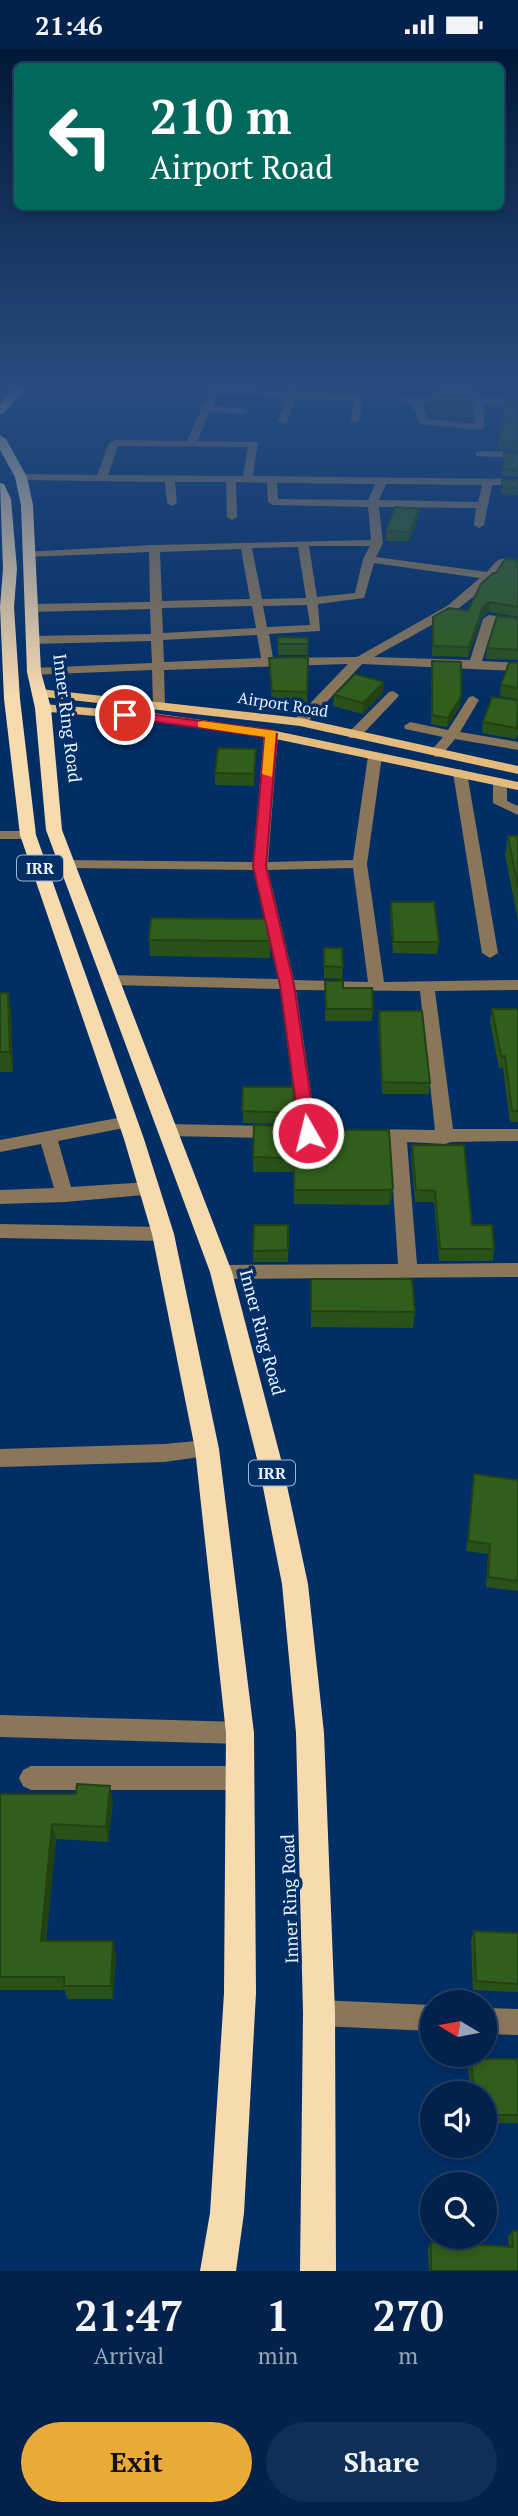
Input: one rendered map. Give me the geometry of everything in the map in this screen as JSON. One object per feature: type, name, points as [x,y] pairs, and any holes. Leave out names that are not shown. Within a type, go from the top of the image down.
[{"type":"highway","name":"IRR","points":[[0,489],[6,512],[9,569],[3,606],[6,699],[29,835],[128,1122],[163,1234],[207,1449],[240,1733],[240,1993],[227,2213],[218,2271]]},
{"type":"highway","name":"Inner Ring Road","points":[[23,489],[27,511],[33,672],[41,700],[54,830],[221,1272],[271,1467],[295,1584],[310,1733],[319,2013],[318,2271]]},
{"type":"highway","points":[[6,512],[27,511]]},
{"type":"main road","name":"Airport Road","points":[[41,700],[159,705],[300,722],[518,770]]},
{"type":"main road","name":"Airport Road","points":[[41,700],[271,734],[518,786]]},
{"type":"street","points":[[171,489],[172,503]]},
{"type":"street","points":[[231,489],[232,517]]},
{"type":"street","points":[[272,489],[273,502],[482,505]]},
{"type":"street","points":[[32,608],[312,601],[360,596],[369,559],[377,543],[373,502],[378,489]]},
{"type":"street","points":[[480,525],[486,489]]},
{"type":"street","points":[[28,554],[303,543],[377,543]]},
{"type":"street","points":[[32,640],[156,637],[316,628],[303,543]]},
{"type":"street","points":[[246,545],[268,662]]},
{"type":"street","points":[[154,548],[159,705]]},
{"type":"street","points":[[369,559],[490,576]]},
{"type":"street","points":[[300,722],[357,662],[451,608],[490,576],[501,561],[518,562]]},
{"type":"street","points":[[475,663],[489,619],[518,623]]},
{"type":"street","points":[[33,672],[268,662],[475,663],[518,667]]},
{"type":"street","points":[[354,734],[393,695]]},
{"type":"street","points":[[436,753],[452,735],[473,700]]},
{"type":"street","points":[[410,726],[518,746]]},
{"type":"street","points":[[169,1130],[314,1133],[287,985],[260,866],[271,734]]},
{"type":"street","points":[[375,756],[360,864],[377,987]]},
{"type":"street","points":[[460,773],[490,953]]},
{"type":"street","points":[[500,782],[500,803],[518,811]]},
{"type":"street","points":[[0,835],[29,835]]},
{"type":"street","points":[[65,864],[360,864]]},
{"type":"street","points":[[111,980],[377,987],[518,985]]},
{"type":"street","points":[[427,987],[445,1137]]},
{"type":"street","points":[[0,1146],[128,1122]]},
{"type":"street","points":[[347,1135],[518,1135]]},
{"type":"street","points":[[398,1136],[408,1272]]},
{"type":"street","points":[[48,1137],[65,1195]]},
{"type":"street","points":[[0,1197],[149,1189]]},
{"type":"street","points":[[0,1231],[163,1234]]},
{"type":"street","points":[[221,1272],[518,1270]]},
{"type":"street","points":[[0,1458],[164,1454],[207,1449]]},
{"type":"street","points":[[0,1726],[240,1733]]},
{"type":"street","points":[[31,1778],[238,1778]]},
{"type":"street","points":[[319,2013],[420,2017]]},
{"type":"street","points":[[497,2021],[518,2022]]},
{"type":"building","points":[[395,507],[419,509],[410,532],[386,531]]},
{"type":"building","points":[[505,559],[518,560],[518,607],[490,602],[483,607],[469,647],[433,646],[433,617],[449,608],[468,611],[481,584],[496,573]]},
{"type":"building","points":[[497,616],[518,618],[518,650],[487,648]]},
{"type":"building","points":[[278,637],[308,638],[308,644],[278,644]]},
{"type":"building","points":[[308,657],[307,692],[272,691],[269,658]]},
{"type":"building","points":[[432,661],[461,662],[461,697],[448,718],[432,715]]},
{"type":"building","points":[[518,662],[518,688],[501,685],[509,663]]},
{"type":"building","points":[[355,674],[384,682],[363,703],[334,695]]},
{"type":"building","points":[[492,697],[518,700],[517,728],[483,722]]},
{"type":"building","points":[[218,748],[256,749],[254,774],[215,773]]},
{"type":"building","points":[[508,836],[518,836],[518,887]]},
{"type":"building","points":[[391,902],[434,902],[439,942],[393,942]]},
{"type":"building","points":[[151,918],[266,919],[270,941],[149,940]]},
{"type":"building","points":[[324,948],[342,948],[343,967],[324,966]]},
{"type":"building","points":[[325,981],[343,981],[343,988],[372,988],[373,1009],[326,1009]]},
{"type":"building","points":[[0,993],[8,993],[10,1052],[0,1052]]},
{"type":"building","points":[[492,1009],[518,1009],[518,1111],[512,1111],[505,1056],[501,1056]]},
{"type":"building","points":[[379,1011],[422,1011],[430,1083],[382,1082]]},
{"type":"building","points":[[243,1087],[293,1087],[296,1113],[242,1111]]},
{"type":"building","points":[[254,1125],[296,1127],[296,1130],[389,1130],[393,1188],[294,1190],[294,1158],[253,1157]]},
{"type":"building","points":[[412,1145],[464,1145],[472,1225],[492,1225],[494,1249],[440,1249],[435,1191],[416,1190]]},
{"type":"building","points":[[254,1225],[288,1225],[288,1250],[253,1251]]},
{"type":"building","points":[[311,1279],[412,1279],[415,1312],[311,1311]]},
{"type":"building","points":[[474,1474],[518,1480],[518,1581],[488,1577],[490,1544],[468,1541]]},
{"type":"building","points":[[77,1784],[110,1786],[106,1827],[52,1824],[41,1941],[113,1941],[111,1986],[64,1986],[64,1977],[0,1977],[0,1794],[76,1794]]},
{"type":"building","points":[[474,1931],[518,1933],[518,1984],[476,1981]]},
{"type":"building","points":[[497,2059],[518,2059],[518,2115],[497,2115],[497,2081],[473,2081],[472,2067],[497,2067]]},
{"type":"building","points":[[512,2231],[518,2231],[518,2271],[431,2271],[431,2249],[513,2247]]},
{"type":"slow traffic","points":[[202,724],[271,734],[268,774]]},
{"type":"route","points":[[125,715],[271,734],[260,866],[287,985],[308,1133]]}]
